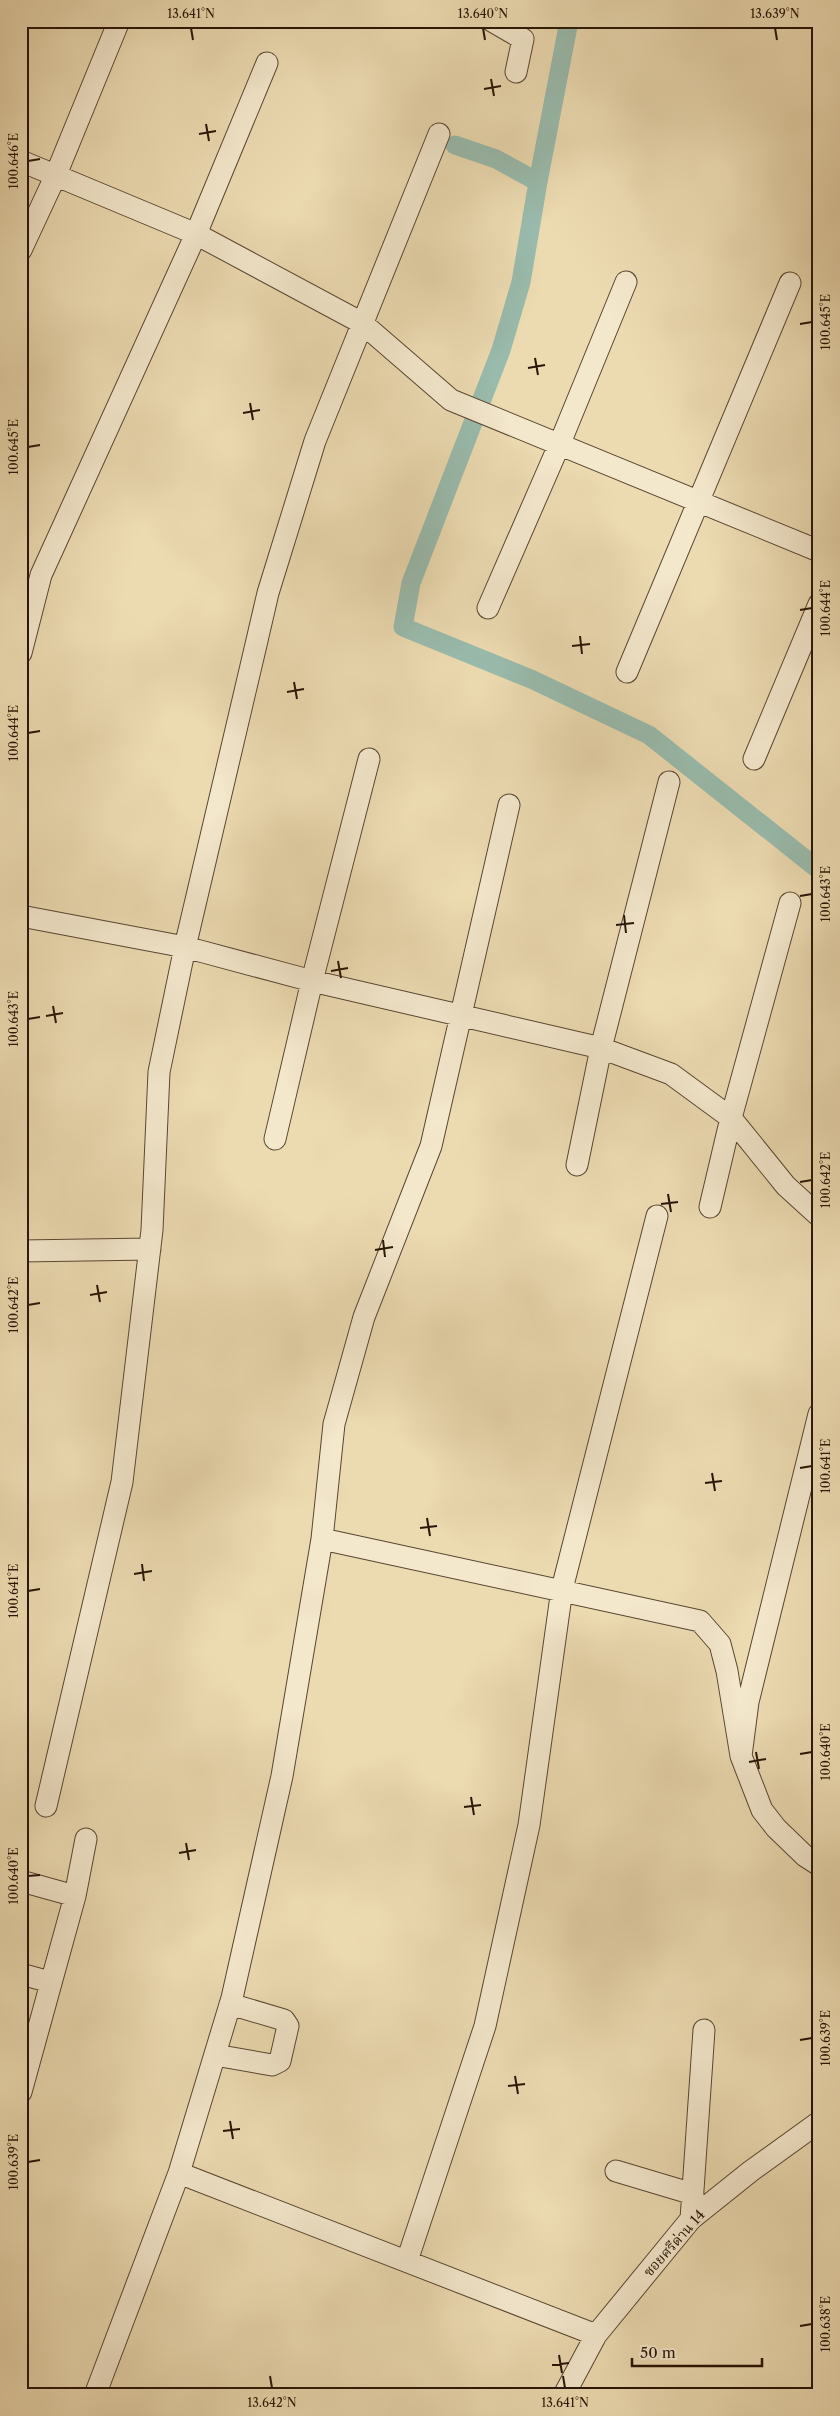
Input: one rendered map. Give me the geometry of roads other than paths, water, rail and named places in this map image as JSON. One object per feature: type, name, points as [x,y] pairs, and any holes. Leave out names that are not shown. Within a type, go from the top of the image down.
[{"type":"street","points":[[21,250],[55,177],[119,21]]},
{"type":"street","points":[[492,21],[524,39],[516,72]]},
{"type":"street","points":[[21,653],[41,575],[196,234],[267,63]]},
{"type":"street","points":[[46,1806],[122,1482],[150,1249],[158,1072],[185,947],[268,593],[315,441],[439,134]]},
{"type":"street","points":[[21,161],[55,177],[196,234],[362,323],[451,400],[560,443],[819,551]]},
{"type":"street","points":[[488,608],[560,443],[626,282]]},
{"type":"street","points":[[627,672],[790,283]]},
{"type":"street","points":[[754,759],[819,604]]},
{"type":"street","points":[[276,1139],[312,981],[369,759]]},
{"type":"street","points":[[577,1165],[601,1048],[669,782]]},
{"type":"street","points":[[95,2395],[179,2173],[230,2004],[282,1776],[322,1539],[334,1424],[346,1373],[364,1317],[431,1146],[462,1016],[508,805]]},
{"type":"street","points":[[710,1207],[790,903]]},
{"type":"street","points":[[21,916],[185,947],[312,981],[601,1048],[671,1074],[732,1118],[786,1186],[819,1216]]},
{"type":"street","points":[[407,2261],[485,2026],[529,1825],[562,1589],[657,1216]]},
{"type":"street","points":[[21,1250],[150,1249]]},
{"type":"street","points":[[740,1756],[748,1702],[819,1414]]},
{"type":"street","points":[[322,1539],[562,1589],[700,1621],[720,1644],[727,1671],[740,1756],[762,1810],[776,1828],[805,1856],[819,1865]]},
{"type":"street","points":[[21,2092],[25,2063],[75,1896],[86,1839]]},
{"type":"street","points":[[21,1881],[75,1896]]},
{"type":"street","points":[[21,1974],[50,1982]]},
{"type":"street","points":[[215,2055],[272,2065],[280,2061],[288,2026],[284,2020],[230,2004]]},
{"type":"street","points":[[691,2219],[704,2030]]},
{"type":"street","name":"ซอยศรีด่าน 14","points":[[564,2395],[596,2335],[691,2219],[750,2170],[819,2122]]},
{"type":"street","points":[[616,2171],[693,2194]]},
{"type":"street","points":[[179,2173],[596,2335]]},
{"type":"waterway","points":[[538,182],[569,21]]},
{"type":"waterway","points":[[455,145],[496,159],[538,182],[521,282],[501,350],[411,583],[403,627],[531,679],[649,735],[819,870]]}]
